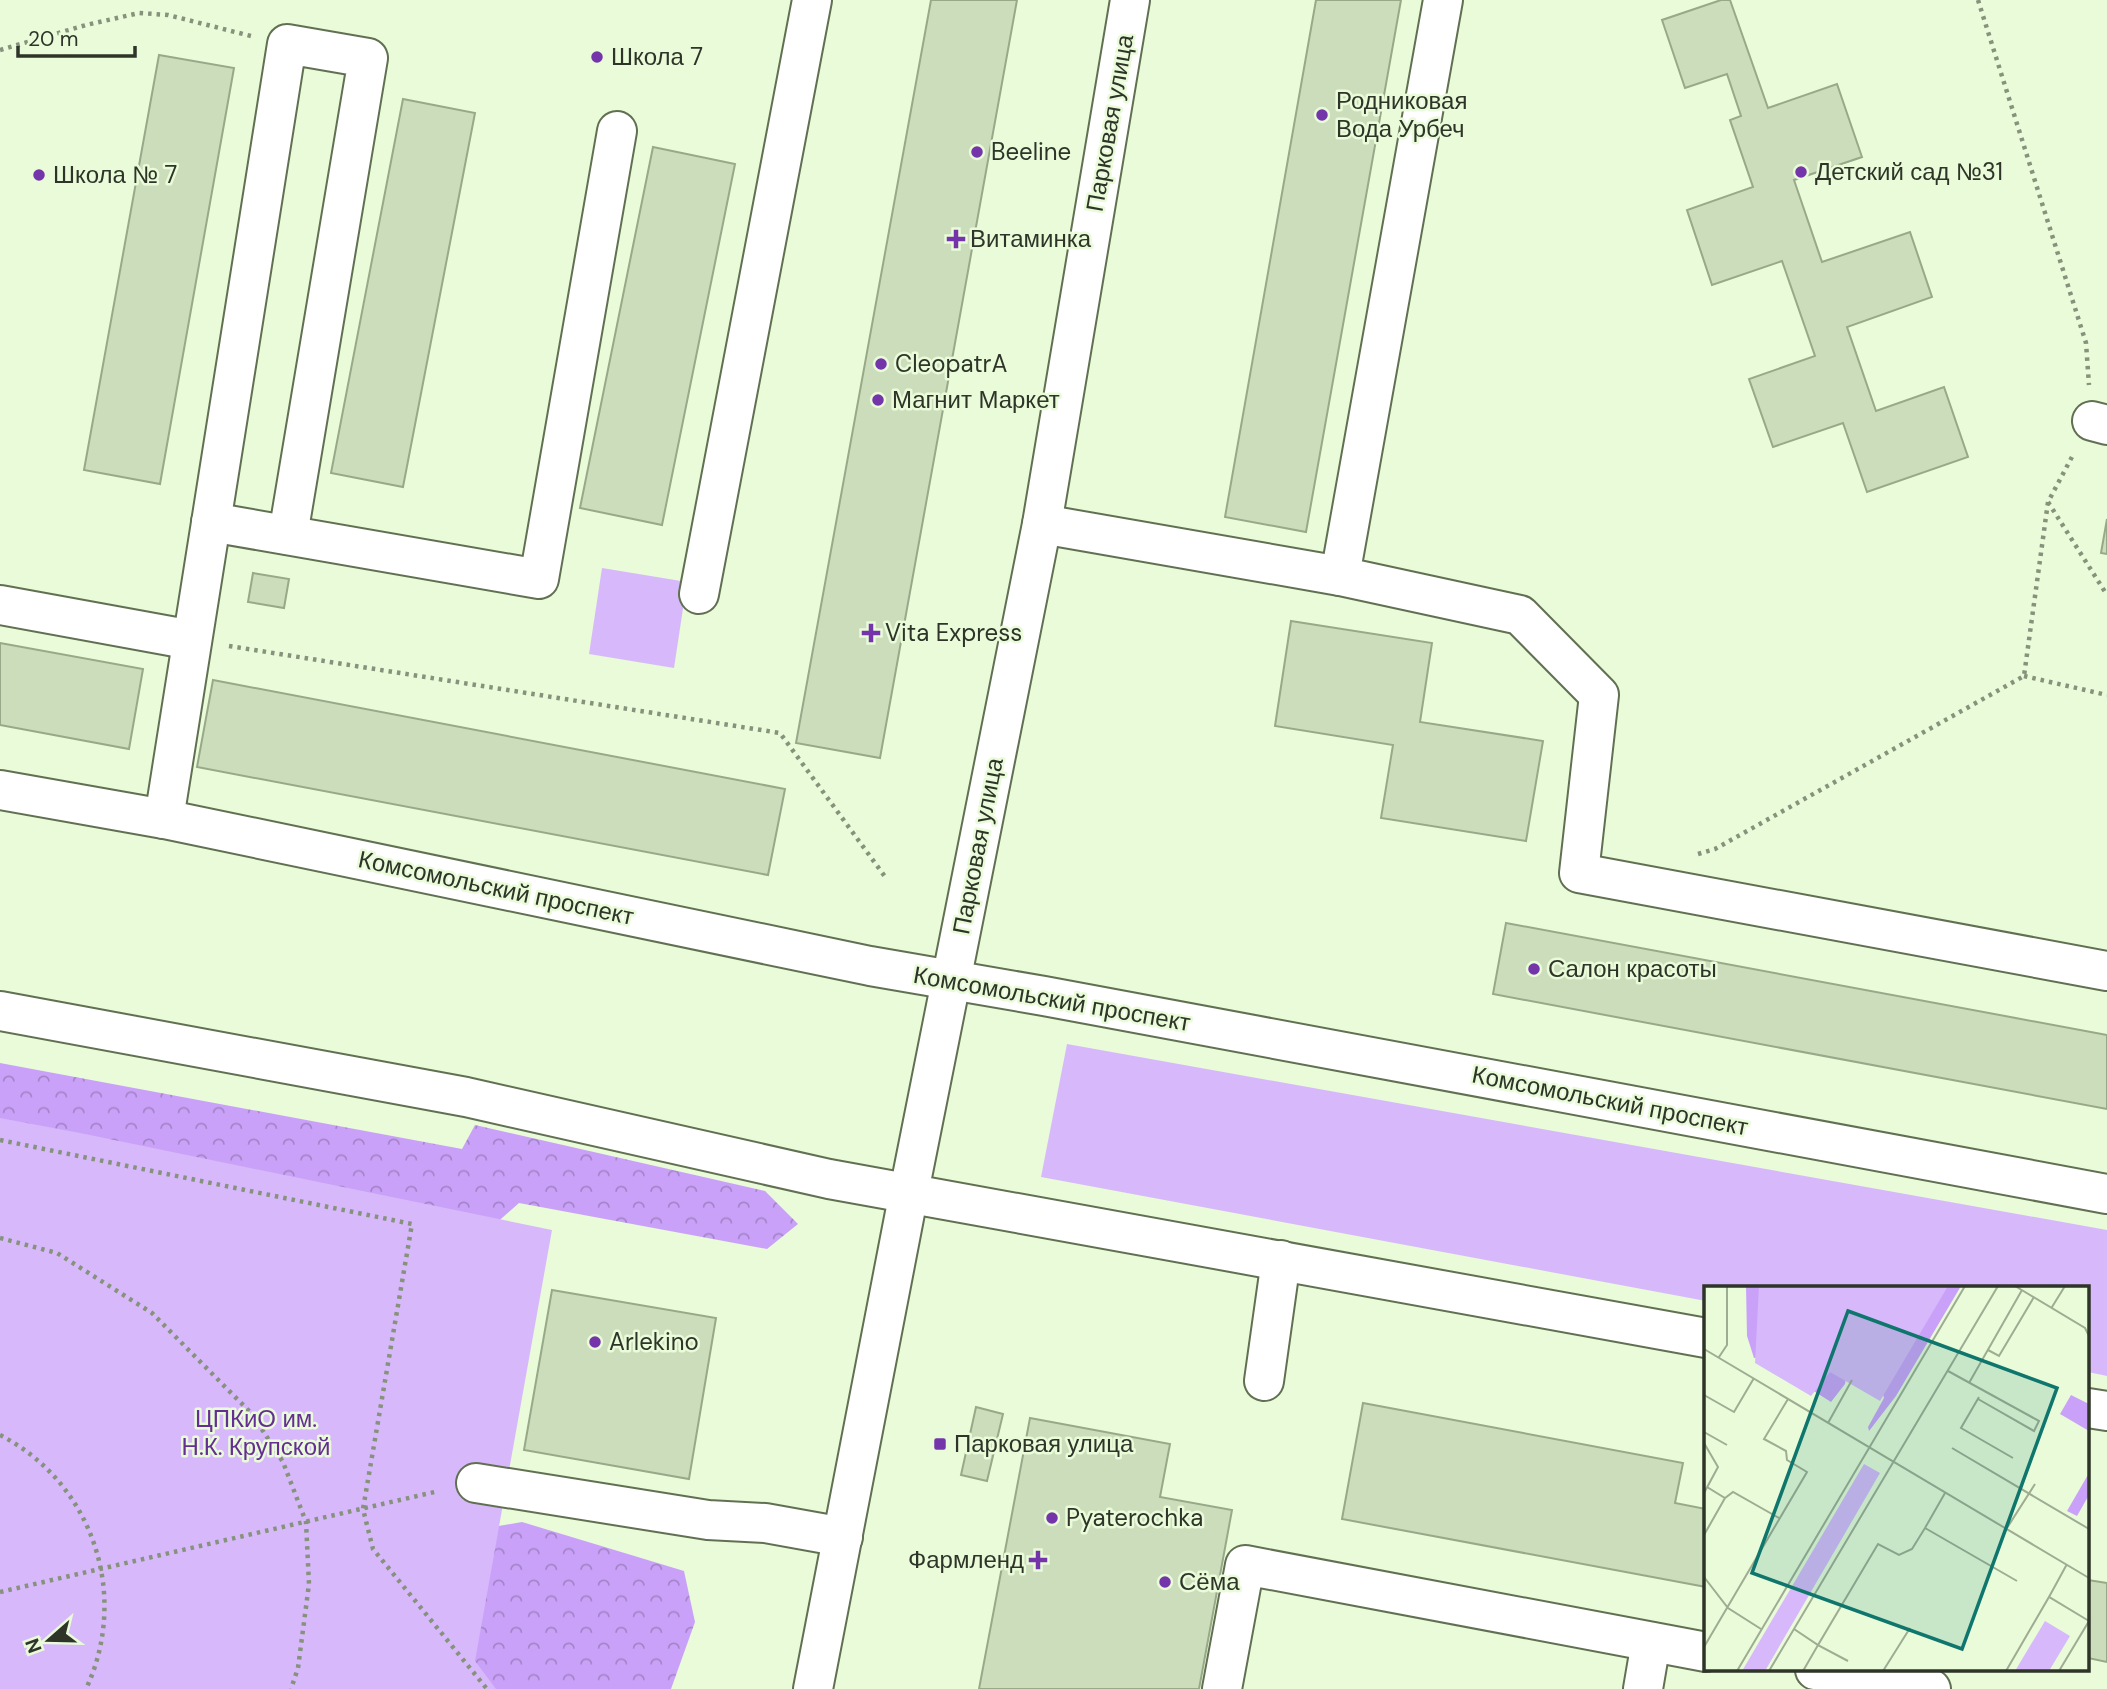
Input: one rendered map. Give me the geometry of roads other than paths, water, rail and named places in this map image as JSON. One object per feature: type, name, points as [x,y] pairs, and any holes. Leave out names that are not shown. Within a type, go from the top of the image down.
[{"type":"main road","points":[[699,594],[813,0]]},
{"type":"main road","name":"Парковая улица","points":[[813,1689],[1042,524],[1130,0]]},
{"type":"main road","points":[[1340,576],[1443,0]]},
{"type":"main road","points":[[164,819],[287,44],[368,58],[288,536]]},
{"type":"main road","points":[[211,522],[539,579],[617,131]]},
{"type":"main road","points":[[1042,524],[1340,576],[1520,615],[1599,695],[1579,873],[2107,971]]},
{"type":"main road","points":[[0,605],[192,640]]},
{"type":"main road","name":"Комсомольский проспект","points":[[0,790],[164,819],[951,981],[1044,996],[2107,1194]]},
{"type":"main road","points":[[0,1011],[466,1097],[829,1179],[1704,1338]]},
{"type":"main road","points":[[1264,1381],[1281,1261]]},
{"type":"main road","points":[[475,1483],[708,1520],[765,1523],[843,1537]]},
{"type":"main road","points":[[1222,1689],[1245,1565],[1704,1652]]},
{"type":"main road","points":[[1643,1689],[1651,1643]]},
{"type":"main road","points":[[1827,1672],[1931,1689]]},
{"type":"place","name":"Школа 7","points":[[597,57]]},
{"type":"place","name":"Родниковая Вода Урбеч","points":[[1322,115]]},
{"type":"place","name":"Beeline","points":[[977,152]]},
{"type":"place","name":"Детский сад №31","points":[[1801,172]]},
{"type":"place","name":"Школа № 7","points":[[39,175]]},
{"type":"place","name":"Витаминка","points":[[956,239]]},
{"type":"place","name":"CleopatrA","points":[[881,364]]},
{"type":"place","name":"Магнит Маркет","points":[[878,400]]},
{"type":"place","name":"Vita Express","points":[[871,633]]},
{"type":"place","name":"Салон красоты","points":[[1534,969]]},
{"type":"place","name":"Arlekino","points":[[595,1342]]},
{"type":"place","name":"Парковая улица","points":[[940,1444]]},
{"type":"place","name":"Pyaterochka","points":[[1052,1518]]},
{"type":"place","name":"Фармленд","points":[[1038,1560]]},
{"type":"place","name":"Сёма","points":[[1165,1582]]},
{"type":"park label","name":"ЦПКиО им. Н.К. Крупской","points":[[256,1433]]}]
